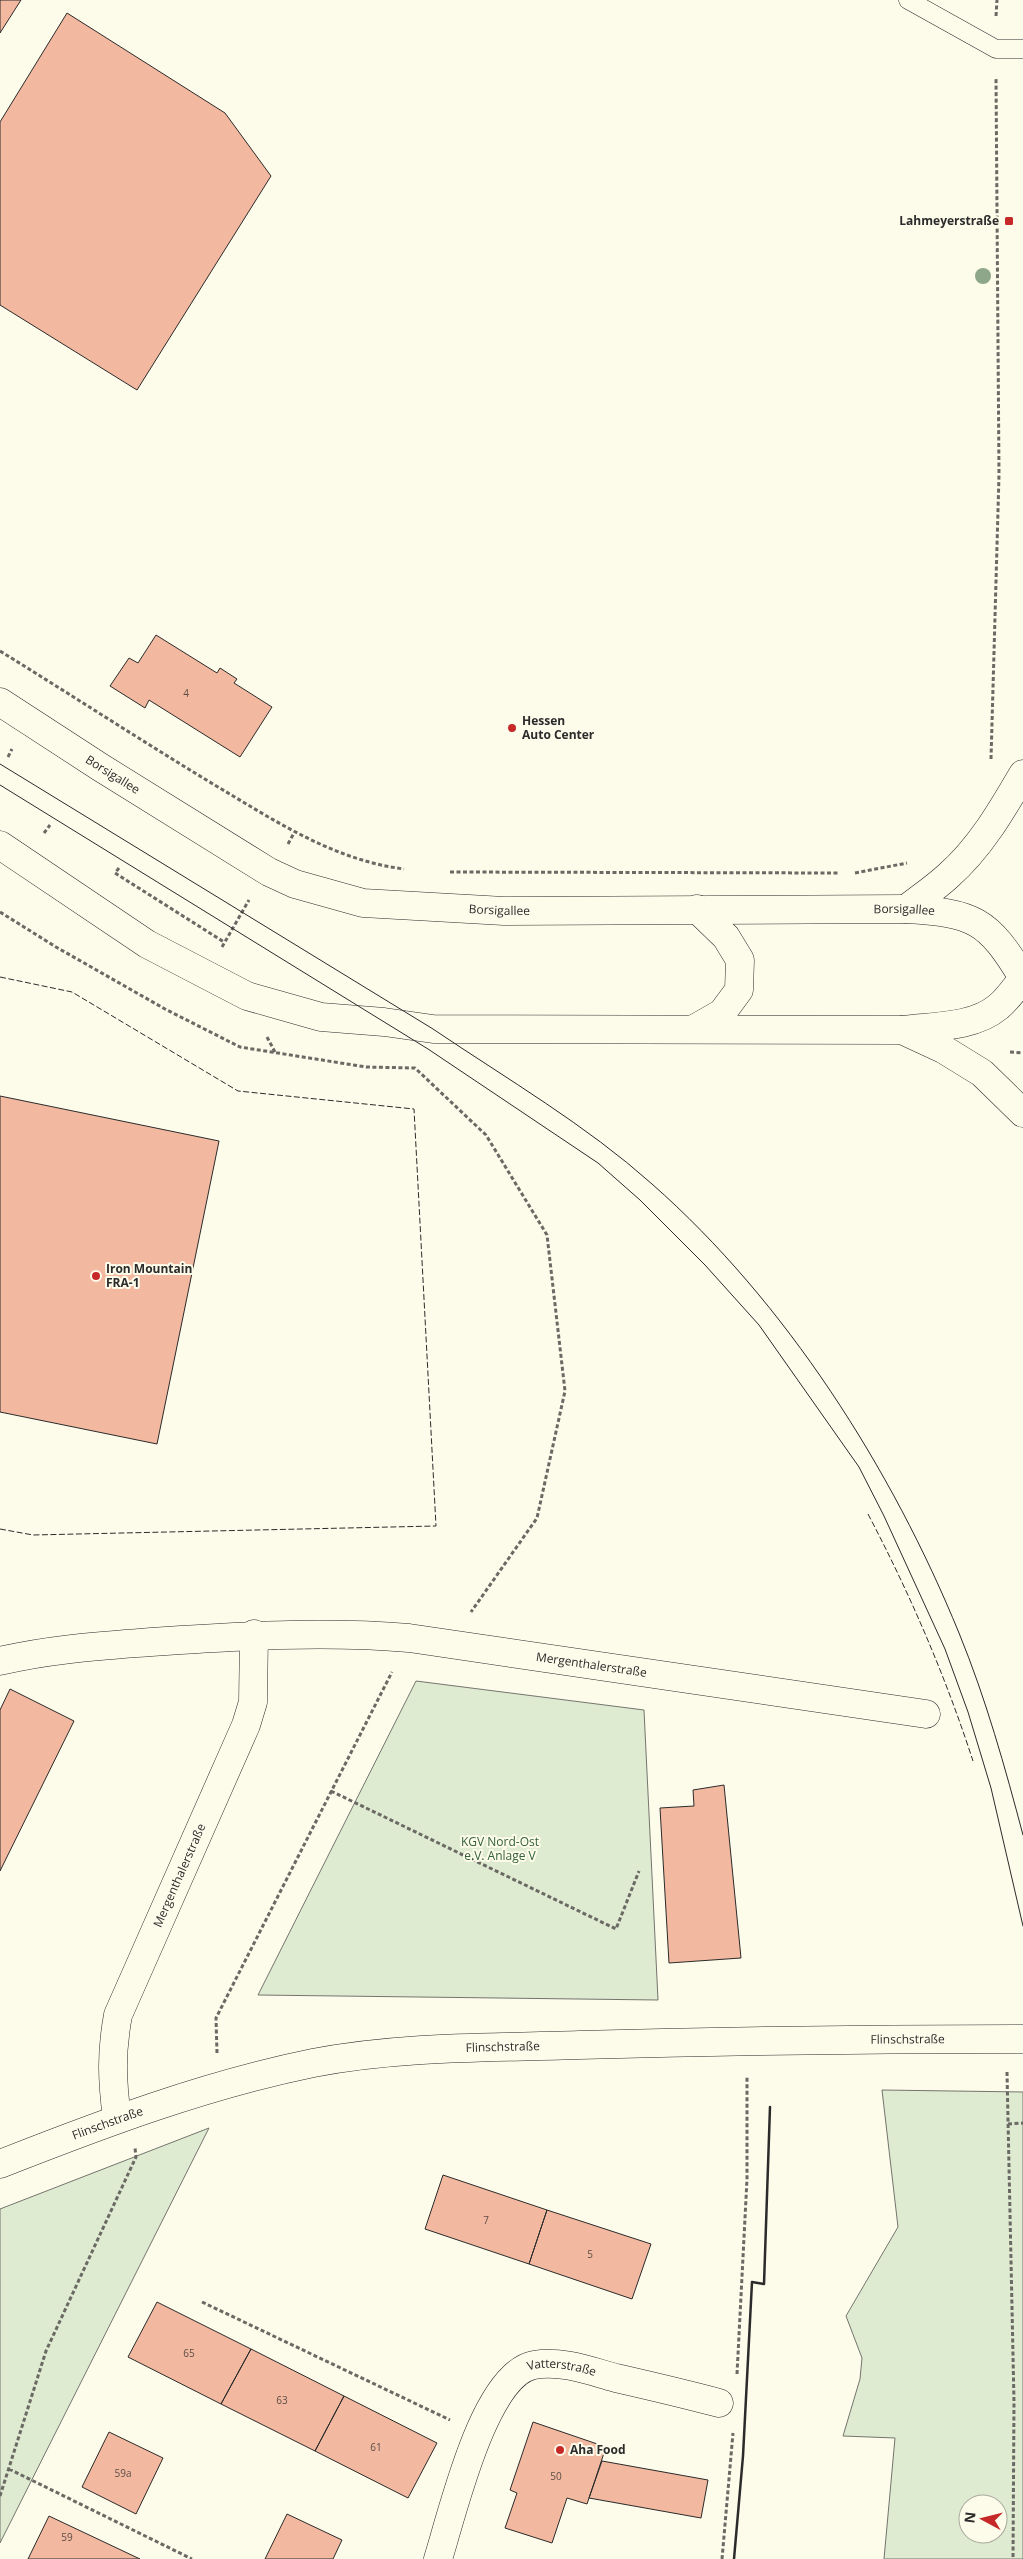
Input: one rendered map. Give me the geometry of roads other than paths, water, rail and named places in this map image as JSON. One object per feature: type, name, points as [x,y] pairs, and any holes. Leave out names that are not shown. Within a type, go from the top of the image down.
[{"type":"street","name":"Borsigallee","points":[[0,702],[125,783],[269,872],[295,884],[363,902],[504,911],[906,909],[957,914],[970,919],[993,934],[1005,948],[1023,978]]},
{"type":"street","points":[[906,909],[949,876],[972,852],[998,816],[1023,774]]},
{"type":"street","points":[[0,845],[147,944],[202,974],[247,996],[321,1017],[384,1022],[433,1029],[902,1030],[954,1024],[992,1012],[1008,998],[1023,978]]},
{"type":"street","points":[[694,1029],[722,1013],[739,990],[740,960],[726,937],[697,910]]},
{"type":"street","points":[[1023,961],[1023,1010]]},
{"type":"street","points":[[902,1030],[943,1049],[982,1073],[1023,1113]]},
{"type":"street","name":"Mergenthalerstraße","points":[[126,2116],[112,2077],[112,2048],[118,2015],[246,1725],[253,1702],[254,1634]]},
{"type":"street","name":"Mergenthalerstraße","points":[[0,1660],[40,1651],[254,1634],[370,1634],[409,1638],[926,1714]]},
{"type":"street","name":"Flinschstraße","points":[[0,2164],[126,2116],[217,2087],[313,2063],[399,2050],[665,2042],[748,2043],[1015,2039]]},
{"type":"street","name":"Vatterstraße","points":[[438,2559],[478,2434],[490,2407],[509,2380],[533,2365],[560,2364],[728,2393]]},
{"type":"lane","points":[[908,0],[996,49],[1023,49]]},
{"type":"tram line","points":[[0,764],[433,1029],[546,1103],[627,1162],[701,1230],[747,1281],[831,1391],[868,1450],[902,1510],[932,1571],[969,1658],[994,1733],[1023,1835]]},
{"type":"tram line","points":[[0,785],[428,1049],[598,1163],[640,1200],[705,1265],[759,1325],[859,1467],[884,1516],[945,1649],[968,1712],[991,1788],[1023,1926]]},
{"type":"place","name":"Lahmeyerstraße","points":[[1009,221]]},
{"type":"place","name":"Hessen Auto Center","points":[[512,728]]},
{"type":"place","name":"Iron Mountain FRA-1","points":[[96,1276]]},
{"type":"place","name":"Aha Food","points":[[560,2450]]},
{"type":"park label","name":"KGV Nord-Ost e.V. Anlage V","points":[[500,1849]]}]
